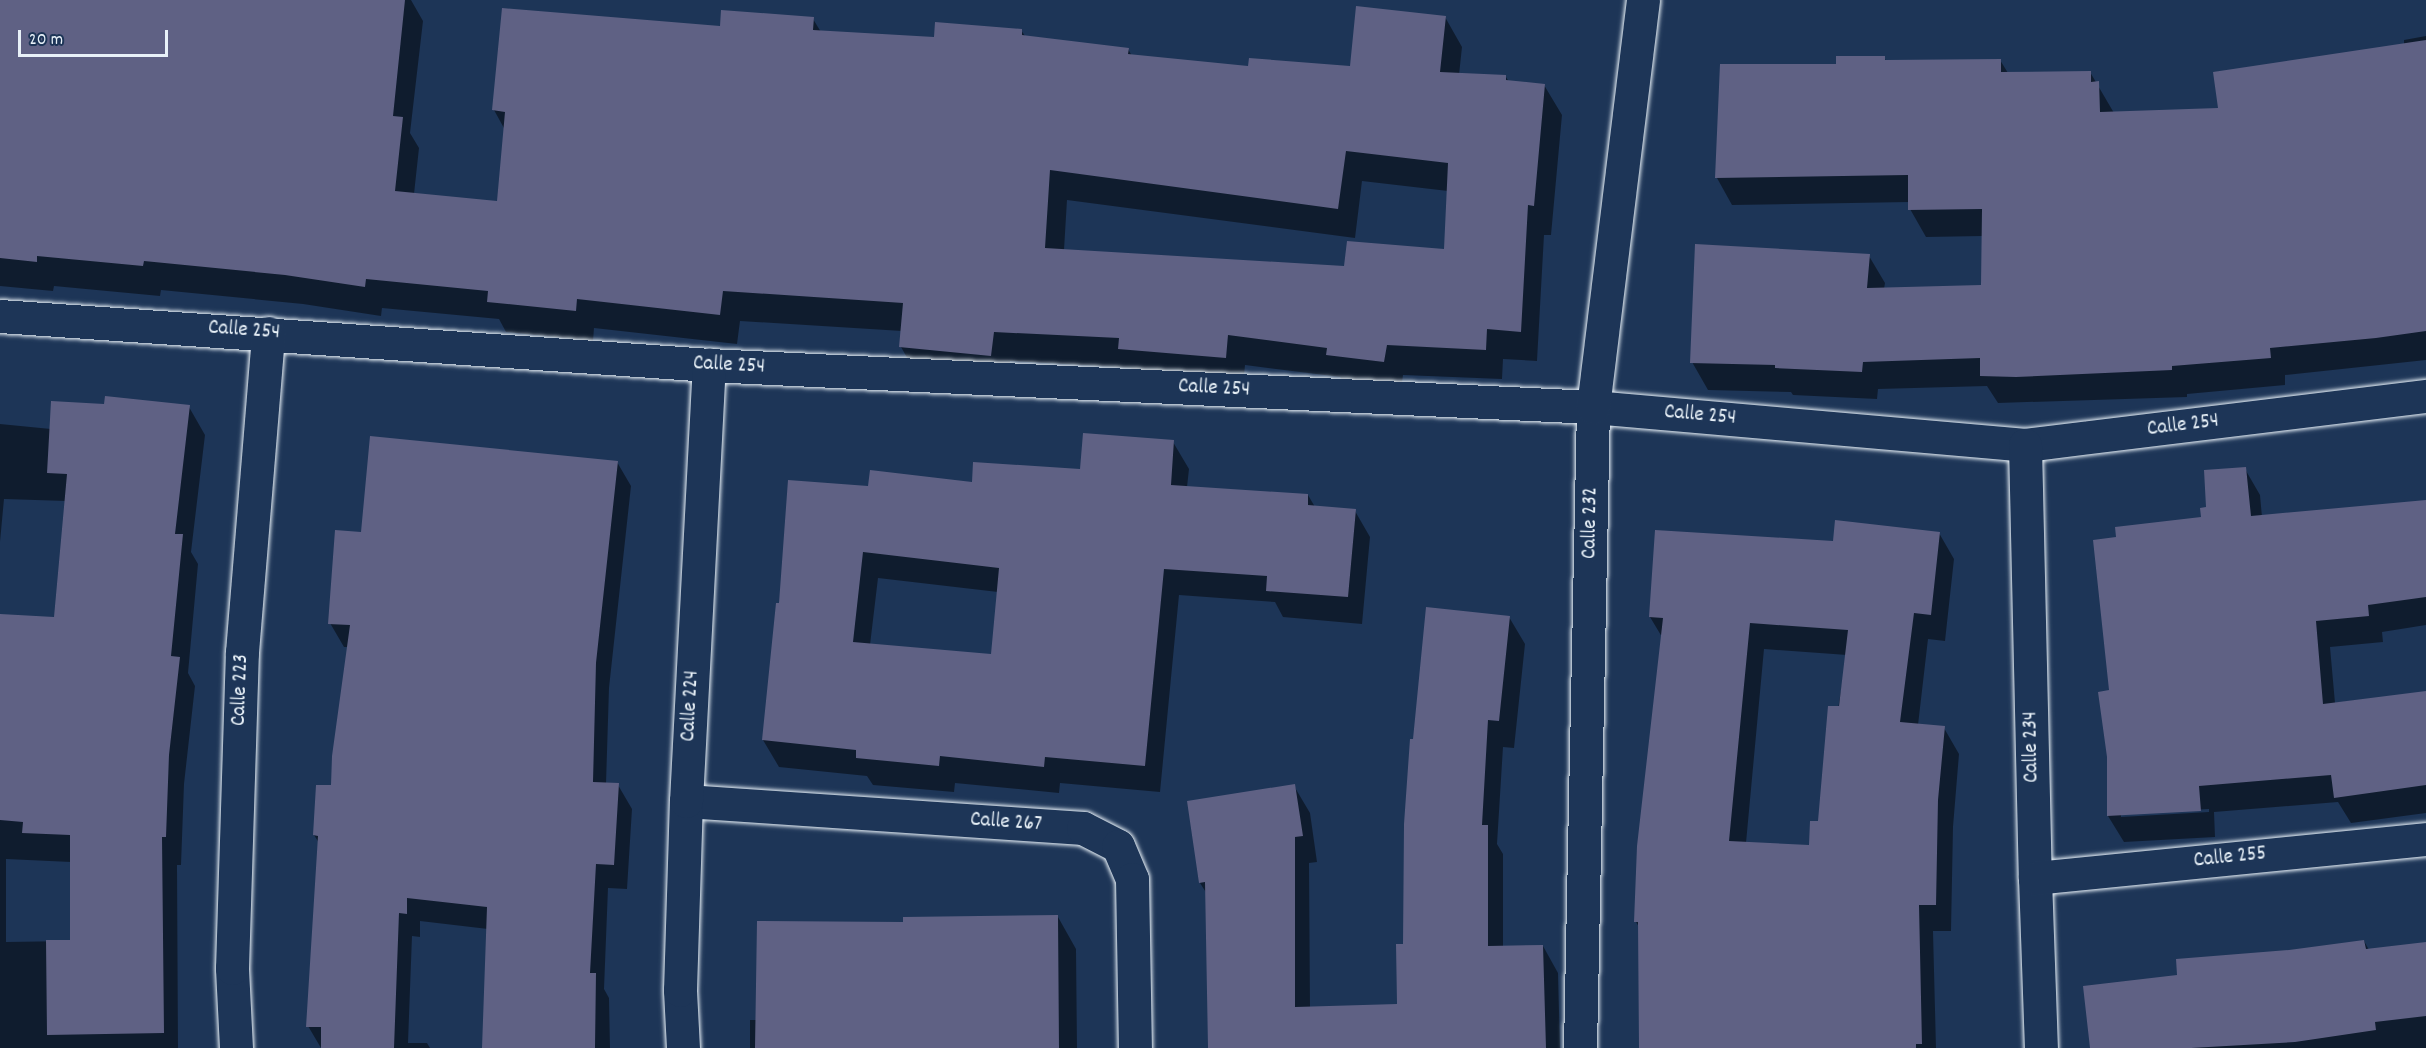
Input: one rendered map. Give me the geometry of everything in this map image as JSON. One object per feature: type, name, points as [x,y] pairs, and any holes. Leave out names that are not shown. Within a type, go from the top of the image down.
[{"type":"street","name":"Calle 232","points":[[1580,1048],[1593,406],[1643,0]]},
{"type":"street","name":"Calle 254","points":[[0,316],[709,365],[1593,406],[2025,445],[2426,396]]},
{"type":"street","name":"Calle 223","points":[[236,1048],[232,968],[242,652],[268,333]]},
{"type":"street","name":"Calle 224","points":[[683,1048],[680,990],[686,801],[709,365]]},
{"type":"street","name":"Calle 234","points":[[2025,445],[2041,1048]]},
{"type":"street","name":"Calle 267","points":[[686,801],[1083,828],[1118,846],[1132,879],[1135,1048]]},
{"type":"street","name":"Calle 255","points":[[2035,878],[2426,839]]},
{"type":"building","points":[[0,0],[405,0],[393,116],[403,117],[395,191],[497,201],[505,112],[492,110],[502,8],[720,26],[721,10],[814,17],[813,30],[934,37],[935,22],[1022,29],[1022,35],[1129,48],[1128,54],[1248,66],[1249,58],[1350,66],[1356,6],[1446,16],[1440,72],[1506,75],[1506,80],[1545,84],[1534,206],[1528,205],[1521,332],[1487,329],[1486,350],[1387,345],[1384,362],[1326,355],[1327,348],[1228,335],[1226,358],[1118,349],[1119,338],[994,332],[991,356],[899,347],[903,303],[723,291],[720,315],[577,299],[576,311],[487,302],[488,291],[366,279],[365,287],[285,275],[144,261],[143,266],[37,256],[37,262],[0,258]],"holes":[[[1346,151],[1448,163],[1444,249],[1347,241],[1344,266],[1045,248],[1050,170],[1338,209]]]},
{"type":"building","points":[[2426,40],[2426,331],[2270,348],[2271,358],[2172,366],[2172,370],[2016,377],[1980,376],[1980,358],[1863,362],[1862,372],[1775,368],[1775,365],[1690,363],[1695,244],[1870,254],[1867,288],[1981,285],[1982,209],[1908,210],[1908,175],[1715,178],[1720,64],[1836,64],[1836,56],[1885,56],[1885,60],[2001,59],[2001,72],[2091,71],[2091,82],[2099,81],[2100,112],[2218,108],[2213,72]]},
{"type":"building","points":[[105,396],[190,405],[175,534],[183,534],[171,656],[180,657],[169,755],[166,837],[162,837],[164,1033],[47,1035],[46,940],[70,940],[70,835],[22,833],[23,822],[0,820],[0,614],[54,617],[67,474],[47,473],[51,401],[104,404]]},
{"type":"building","points":[[1083,433],[1174,440],[1171,485],[1308,494],[1308,505],[1356,509],[1348,597],[1266,591],[1267,576],[1164,569],[1145,766],[1045,757],[1044,767],[940,756],[939,766],[856,758],[856,750],[762,740],[776,603],[779,603],[788,480],[868,486],[870,470],[972,482],[973,462],[1080,469]],"holes":[[[863,552],[999,568],[991,654],[853,642]]]},
{"type":"building","points":[[370,436],[618,461],[596,663],[593,782],[619,783],[614,865],[596,864],[590,973],[596,973],[595,1048],[482,1048],[487,907],[407,898],[407,914],[399,913],[394,1048],[321,1048],[321,1027],[306,1027],[318,836],[313,835],[316,785],[331,785],[332,756],[350,625],[328,624],[335,530],[361,532]]},
{"type":"building","points":[[2246,467],[2251,516],[2426,500],[2426,597],[2368,605],[2369,616],[2316,621],[2323,704],[2426,691],[2426,785],[2334,798],[2331,775],[2199,786],[2201,811],[2107,816],[2107,757],[2098,692],[2109,690],[2093,540],[2116,537],[2115,527],[2201,517],[2200,508],[2206,507],[2204,470]]},
{"type":"building","points":[[1835,520],[1940,532],[1931,615],[1914,613],[1900,722],[1945,726],[1938,800],[1936,905],[1919,905],[1922,1044],[1916,1044],[1916,1048],[1639,1048],[1638,922],[1634,922],[1637,846],[1663,618],[1649,617],[1655,530],[1833,541]],"holes":[[[1750,623],[1848,630],[1839,706],[1828,706],[1818,821],[1810,821],[1809,845],[1729,841]]]},
{"type":"building","points":[[1426,607],[1510,616],[1499,721],[1488,720],[1482,825],[1488,825],[1488,946],[1543,945],[1546,1048],[1208,1048],[1205,882],[1199,883],[1187,801],[1295,784],[1303,836],[1295,837],[1295,1007],[1397,1004],[1396,944],[1403,944],[1404,824],[1410,739],[1413,739]]},
{"type":"building","points":[[1058,915],[1059,1048],[755,1048],[757,921],[903,922],[903,917]]},
{"type":"building","points":[[2364,940],[2366,949],[2426,942],[2426,1016],[2375,1022],[2376,1030],[2295,1042],[2191,1048],[2090,1048],[2083,986],[2177,975],[2176,959],[2289,950]]}]
